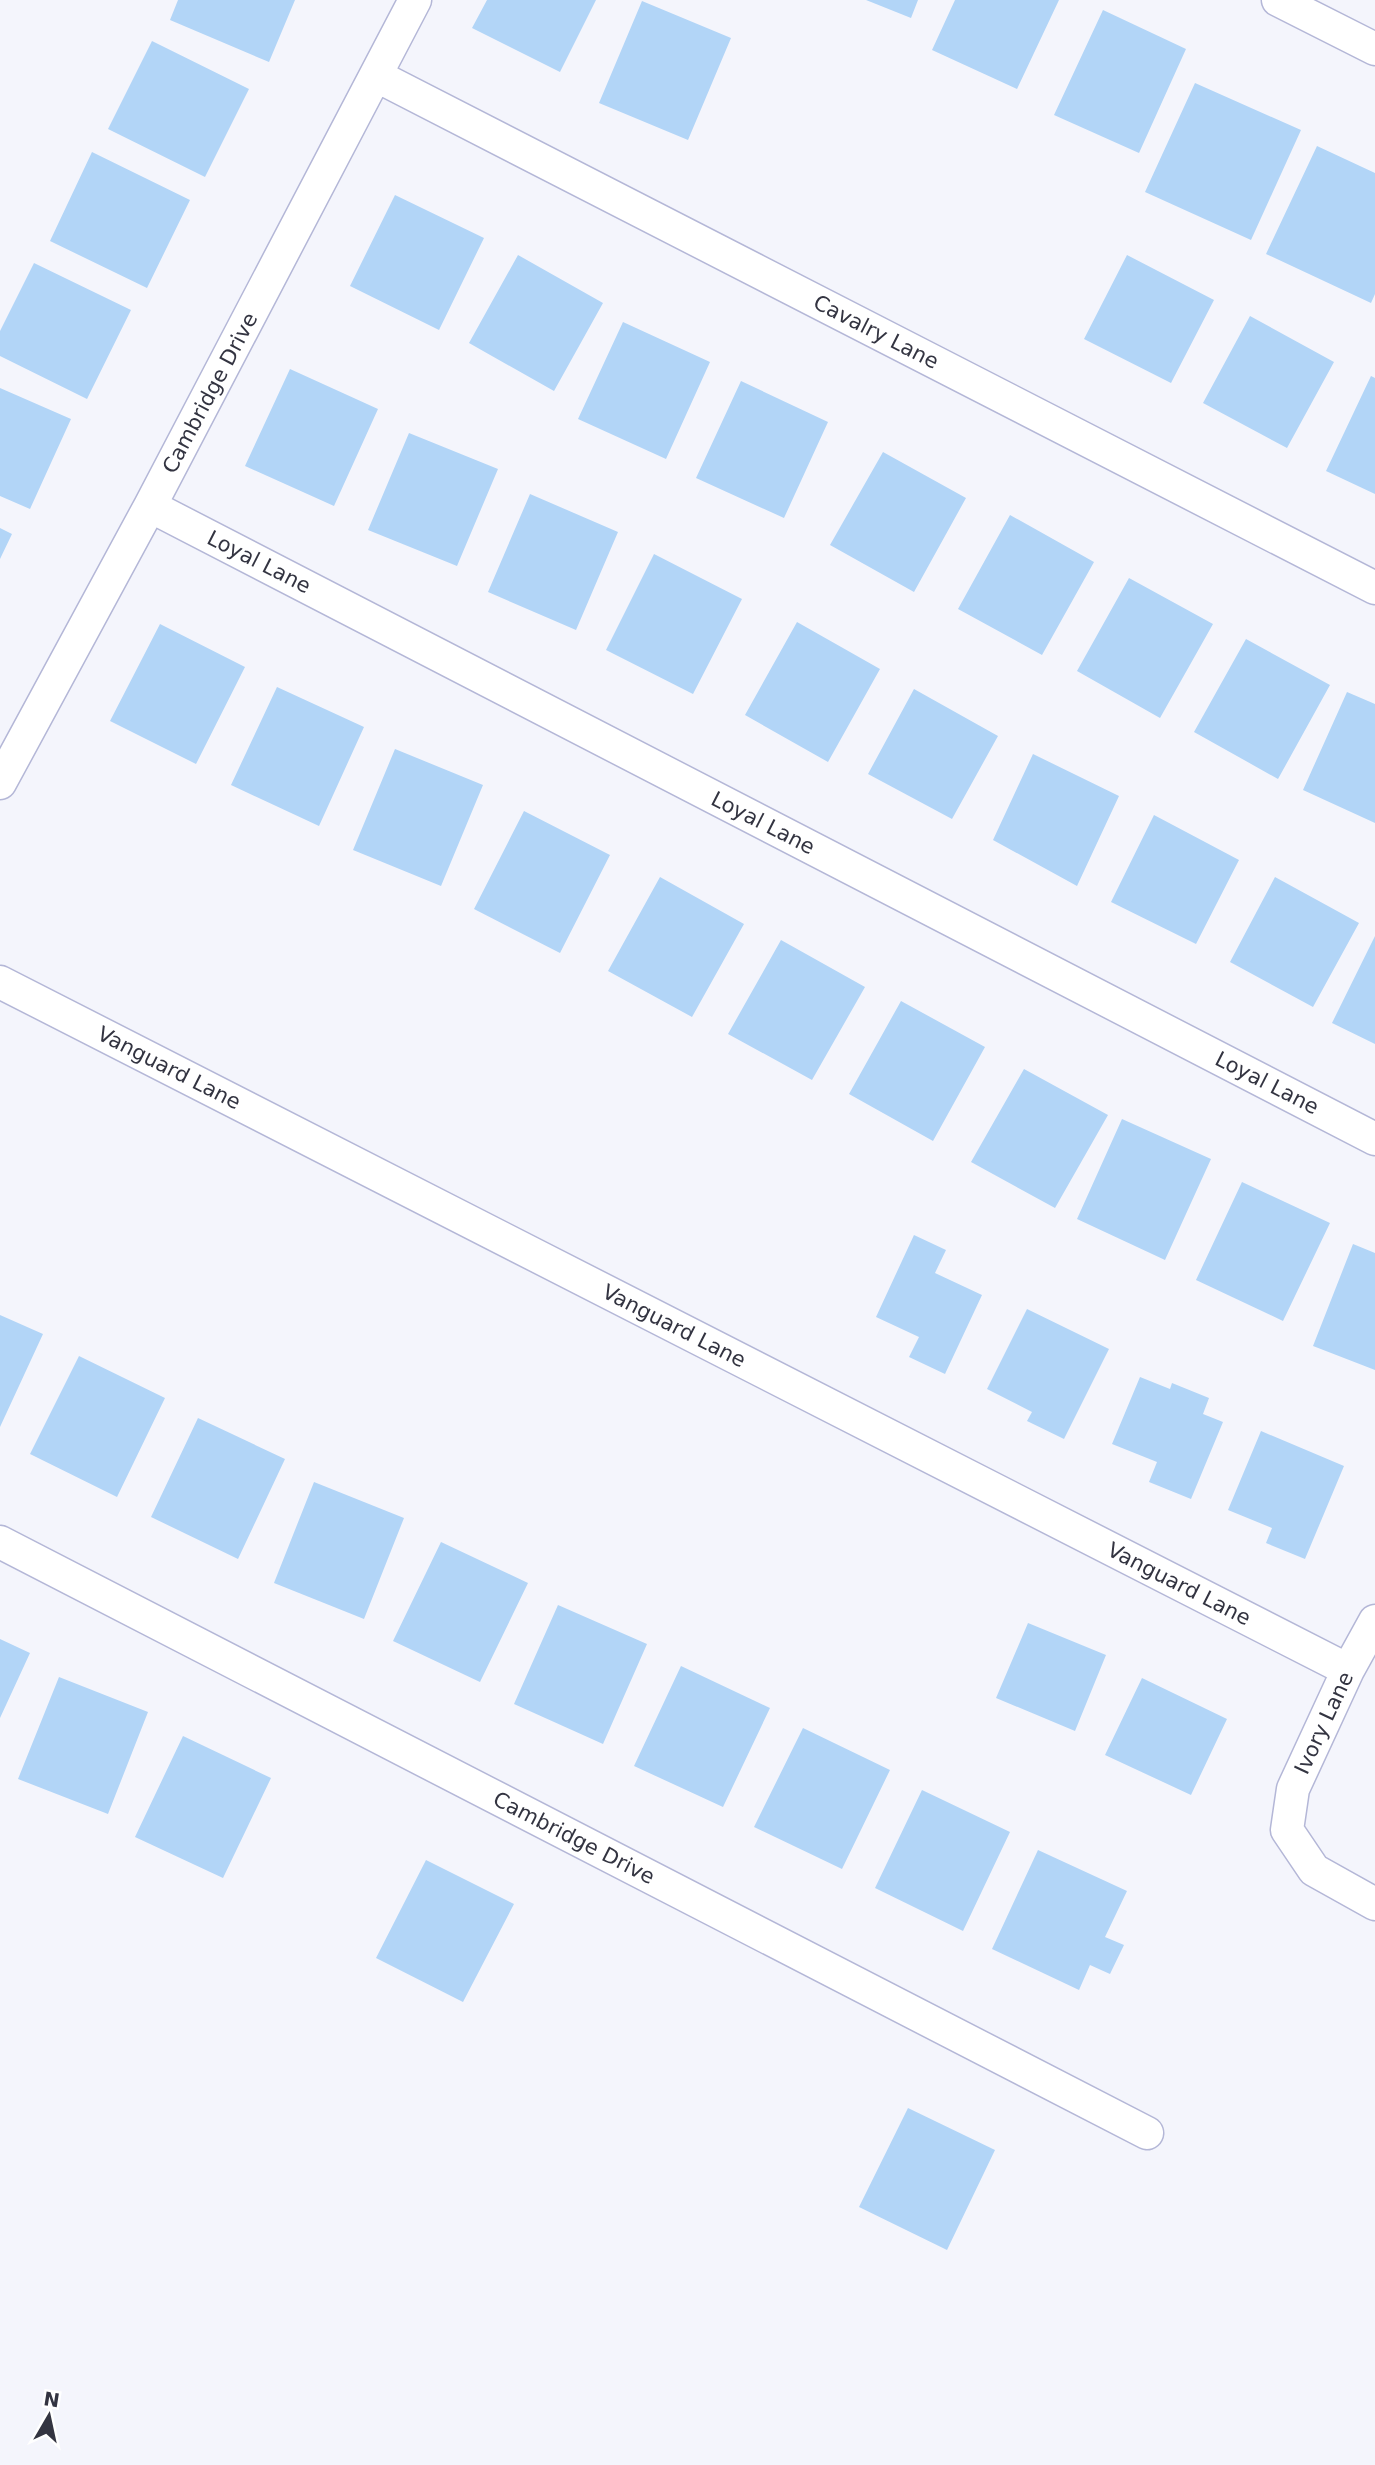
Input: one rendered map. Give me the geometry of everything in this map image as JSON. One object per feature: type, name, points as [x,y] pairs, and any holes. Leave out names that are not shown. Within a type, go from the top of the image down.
[{"type":"street","name":"Cambridge Drive","points":[[0,783],[150,506],[415,0]]},
{"type":"street","points":[[1278,0],[1375,49]]},
{"type":"street","name":"Cavalry Lane","points":[[377,76],[1375,588]]},
{"type":"street","name":"Loyal Lane","points":[[150,506],[1375,1139]]},
{"type":"street","name":"Vanguard Lane","points":[[0,982],[1348,1671]]},
{"type":"street","name":"Cambridge Drive","points":[[0,1542],[1147,2133]]},
{"type":"street","name":"Ivory Lane","points":[[1375,1621],[1348,1671],[1293,1789],[1287,1830],[1314,1870],[1375,1904]]},
{"type":"building","points":[[178,0],[295,0],[269,62],[170,20]]},
{"type":"building","points":[[487,0],[596,0],[560,72],[472,28]]},
{"type":"building","points":[[866,0],[918,0],[911,18]]},
{"type":"building","points":[[955,0],[1059,0],[1017,89],[932,50]]},
{"type":"building","points":[[642,1],[731,38],[688,140],[599,103]]},
{"type":"building","points":[[1103,10],[1186,49],[1139,153],[1054,115]]},
{"type":"building","points":[[152,41],[249,89],[205,177],[108,129]]},
{"type":"building","points":[[1195,83],[1301,130],[1251,240],[1145,192]]},
{"type":"building","points":[[1317,146],[1375,173],[1375,294],[1371,303],[1266,254]]},
{"type":"building","points":[[92,152],[190,200],[147,288],[50,241]]},
{"type":"building","points":[[395,195],[484,238],[439,330],[350,286]]},
{"type":"building","points":[[518,255],[603,303],[554,391],[469,343]]},
{"type":"building","points":[[1127,255],[1214,300],[1171,383],[1084,339]]},
{"type":"building","points":[[34,263],[131,310],[87,399],[0,356],[0,331]]},
{"type":"building","points":[[1250,316],[1334,362],[1287,448],[1203,403]]},
{"type":"building","points":[[623,322],[710,362],[666,459],[578,419]]},
{"type":"building","points":[[290,369],[378,409],[334,506],[245,466]]},
{"type":"building","points":[[1371,376],[1375,378],[1375,494],[1326,471]]},
{"type":"building","points":[[741,381],[828,422],[784,518],[696,478]]},
{"type":"building","points":[[0,388],[71,419],[30,509],[0,496]]},
{"type":"building","points":[[409,433],[498,469],[457,566],[368,530]]},
{"type":"building","points":[[883,452],[966,498],[914,592],[830,545]]},
{"type":"building","points":[[530,494],[618,532],[576,630],[488,592]]},
{"type":"building","points":[[1010,515],[1094,562],[1042,655],[958,609]]},
{"type":"building","points":[[0,528],[12,534],[0,559]]},
{"type":"building","points":[[654,554],[742,599],[693,694],[606,650]]},
{"type":"building","points":[[1129,578],[1213,624],[1160,718],[1077,671]]},
{"type":"building","points":[[797,622],[880,669],[828,762],[745,715]]},
{"type":"building","points":[[160,624],[245,667],[196,764],[110,721]]},
{"type":"building","points":[[1246,639],[1330,685],[1278,779],[1194,732]]},
{"type":"building","points":[[277,687],[364,727],[319,826],[231,785]]},
{"type":"building","points":[[914,689],[998,736],[952,819],[868,774]]},
{"type":"building","points":[[1347,692],[1375,704],[1375,823],[1303,790]]},
{"type":"building","points":[[395,749],[483,785],[441,886],[353,850]]},
{"type":"building","points":[[1033,754],[1119,796],[1077,886],[993,840]]},
{"type":"building","points":[[524,811],[610,855],[560,953],[474,909]]},
{"type":"building","points":[[1154,815],[1239,860],[1196,944],[1111,902]]},
{"type":"building","points":[[660,877],[744,924],[692,1017],[608,971]]},
{"type":"building","points":[[1275,877],[1359,923],[1313,1007],[1230,962]]},
{"type":"building","points":[[1375,936],[1375,1044],[1332,1023]]},
{"type":"building","points":[[781,940],[865,987],[812,1080],[728,1034]]},
{"type":"building","points":[[901,1001],[985,1047],[933,1141],[849,1094]]},
{"type":"building","points":[[1024,1069],[1108,1115],[1055,1208],[971,1162]]},
{"type":"building","points":[[1122,1119],[1211,1159],[1165,1260],[1077,1219]]},
{"type":"building","points":[[1242,1182],[1330,1223],[1283,1321],[1196,1280]]},
{"type":"building","points":[[914,1235],[946,1250],[935,1273],[982,1295],[945,1374],[909,1357],[919,1337],[876,1317]]},
{"type":"building","points":[[1353,1244],[1375,1253],[1375,1370],[1313,1346]]},
{"type":"building","points":[[1027,1309],[1109,1349],[1064,1439],[1027,1421],[1032,1412],[987,1389]]},
{"type":"building","points":[[0,1315],[43,1334],[0,1427]]},
{"type":"building","points":[[79,1356],[165,1398],[117,1497],[30,1454]]},
{"type":"building","points":[[1140,1377],[1170,1389],[1172,1383],[1209,1398],[1203,1414],[1223,1422],[1191,1499],[1149,1482],[1157,1462],[1112,1444]]},
{"type":"building","points":[[198,1418],[285,1459],[238,1559],[151,1517]]},
{"type":"building","points":[[1261,1431],[1344,1466],[1305,1559],[1266,1543],[1272,1528],[1228,1510]]},
{"type":"building","points":[[314,1482],[404,1518],[364,1619],[274,1583]]},
{"type":"building","points":[[441,1542],[528,1583],[480,1682],[393,1641]]},
{"type":"building","points":[[558,1605],[647,1644],[603,1744],[514,1704]]},
{"type":"building","points":[[1028,1623],[1106,1655],[1075,1731],[996,1698]]},
{"type":"building","points":[[0,1639],[30,1653],[0,1718]]},
{"type":"building","points":[[681,1666],[770,1708],[723,1807],[634,1766]]},
{"type":"building","points":[[59,1677],[148,1712],[108,1814],[18,1779]]},
{"type":"building","points":[[1142,1678],[1227,1719],[1191,1795],[1105,1755]]},
{"type":"building","points":[[803,1728],[890,1770],[842,1869],[754,1827]]},
{"type":"building","points":[[183,1736],[271,1778],[223,1878],[135,1837]]},
{"type":"building","points":[[922,1790],[1010,1832],[963,1931],[875,1888]]},
{"type":"building","points":[[1038,1850],[1127,1891],[1105,1937],[1124,1945],[1110,1974],[1090,1965],[1079,1990],[992,1949]]},
{"type":"building","points":[[426,1860],[514,1904],[463,2002],[376,1958]]},
{"type":"building","points":[[908,2108],[995,2150],[947,2250],[859,2207]]}]
